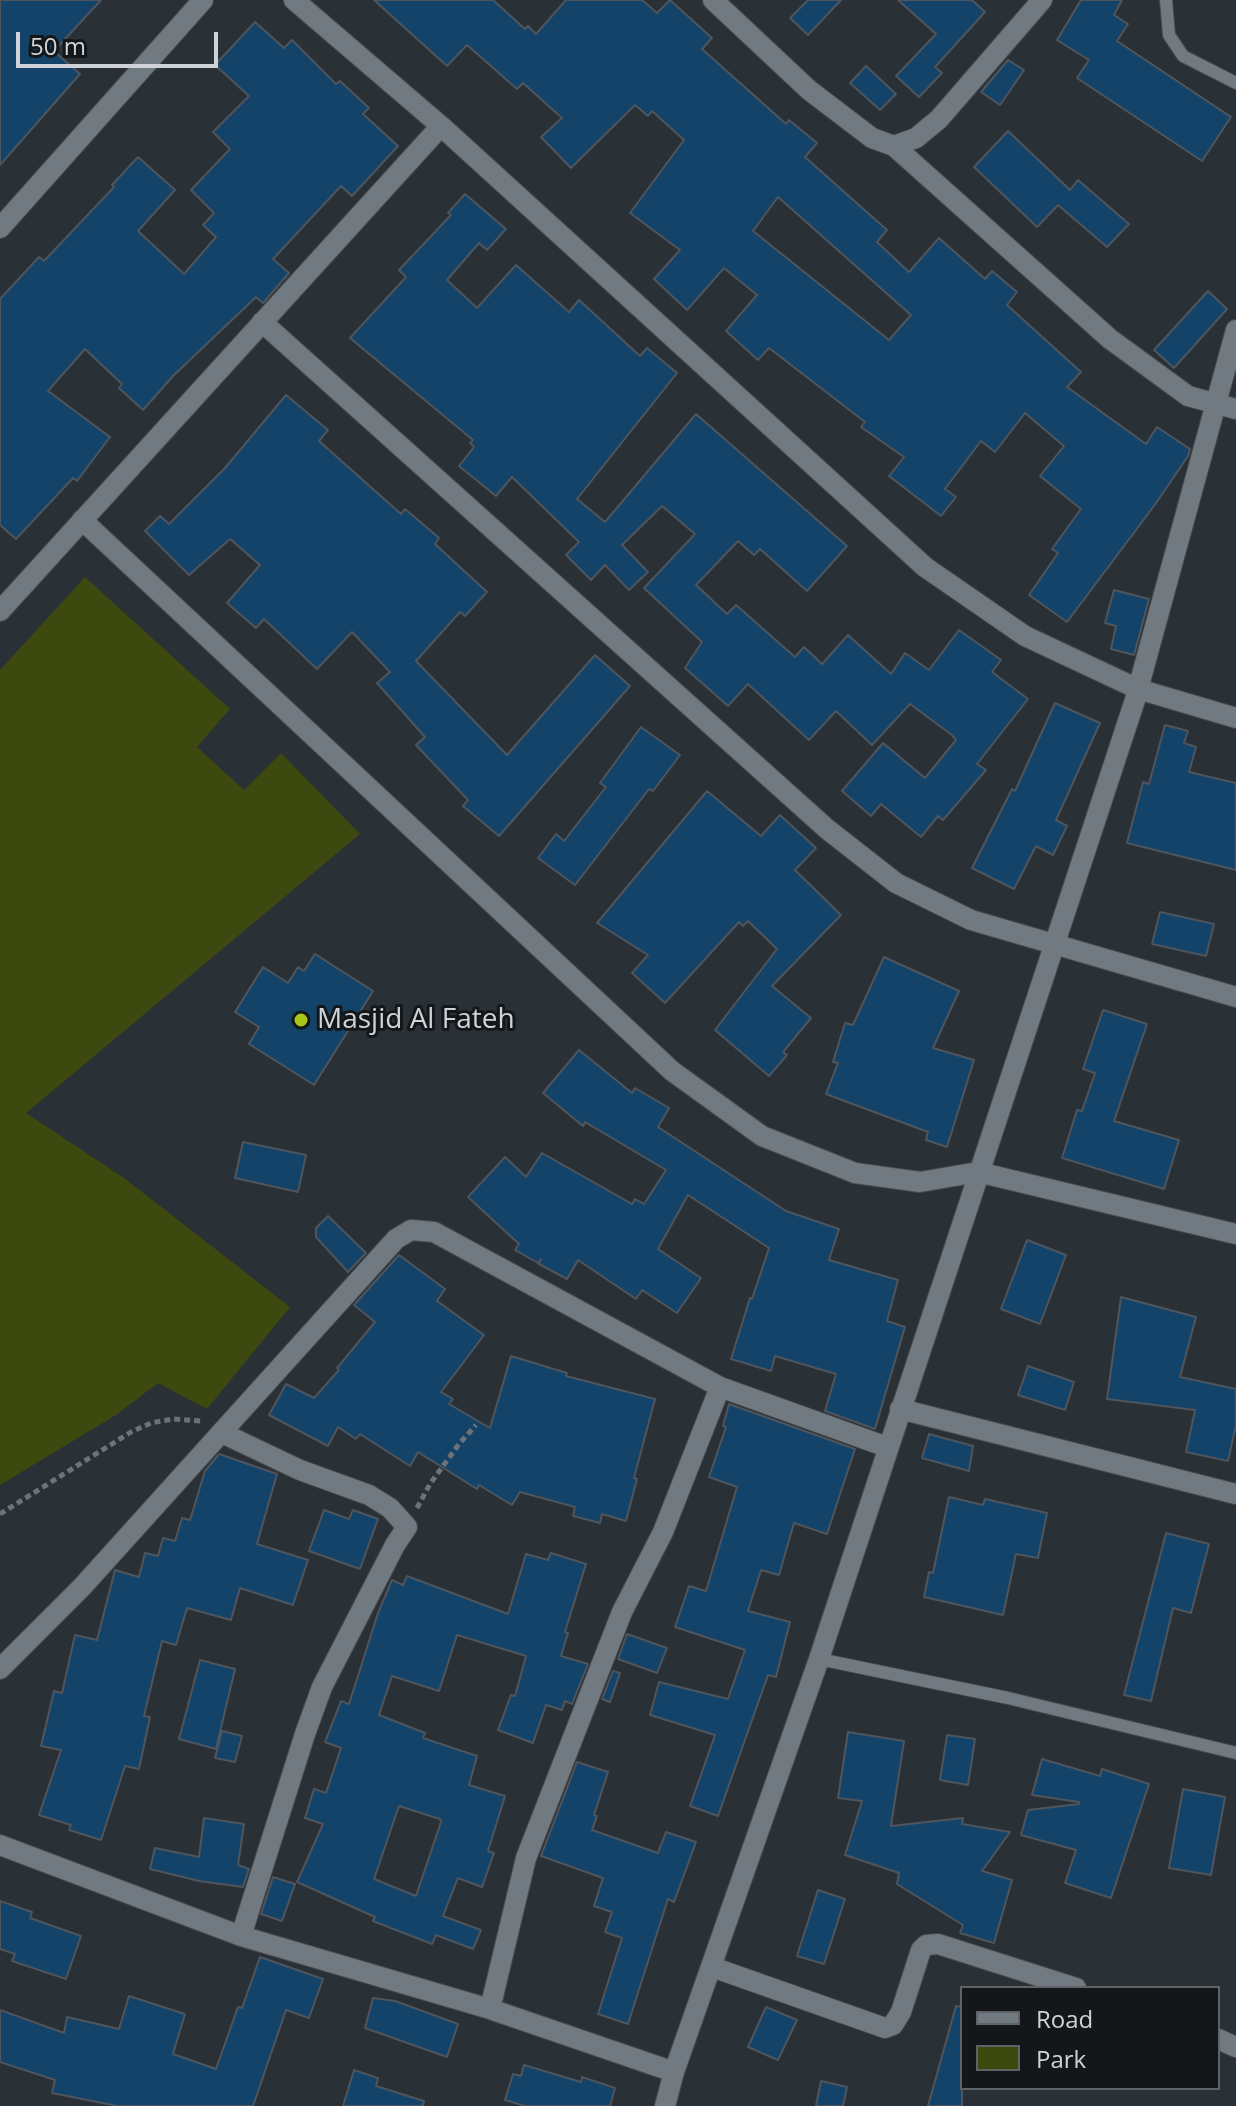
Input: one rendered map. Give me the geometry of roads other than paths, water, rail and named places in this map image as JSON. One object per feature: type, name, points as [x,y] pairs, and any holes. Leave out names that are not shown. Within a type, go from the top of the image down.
[{"type":"street","points":[[0,228],[203,0]]},
{"type":"street","points":[[294,0],[441,126],[925,567],[1025,636],[1138,689],[1236,718]]},
{"type":"street","points":[[713,0],[809,90],[872,138],[894,146],[1110,339],[1188,396],[1236,409]]},
{"type":"street","points":[[894,146],[916,138],[939,119],[1042,0]]},
{"type":"street","points":[[0,611],[441,126]]},
{"type":"street","points":[[262,322],[827,829],[896,883],[971,920],[1236,997]]},
{"type":"street","points":[[665,2106],[674,2072],[819,1659],[1138,689],[1236,330]]},
{"type":"street","points":[[82,520],[672,1071],[762,1136],[855,1173],[920,1182],[978,1172],[1236,1234]]},
{"type":"street","points":[[0,1669],[82,1587],[396,1239],[411,1230],[434,1232],[720,1387],[887,1447]]},
{"type":"street","points":[[490,2009],[526,1858],[622,1612],[663,1532],[720,1387]]},
{"type":"street","points":[[900,1409],[1236,1494]]},
{"type":"street","points":[[222,1433],[300,1470],[369,1495],[390,1508],[407,1527],[322,1687],[241,1936]]},
{"type":"street","points":[[0,1845],[241,1936],[490,2009],[674,2072]]},
{"type":"street","points":[[712,1967],[885,2028],[893,2025],[901,2012],[921,1950],[926,1945],[938,1944],[1070,1986]]},
{"type":"lane","points":[[1166,0],[1169,35],[1183,56],[1236,83]]},
{"type":"lane","points":[[819,1659],[1008,1698],[1236,1753]]},
{"type":"place","name":"Masjid Al Fateh","points":[[301,1020]]}]
